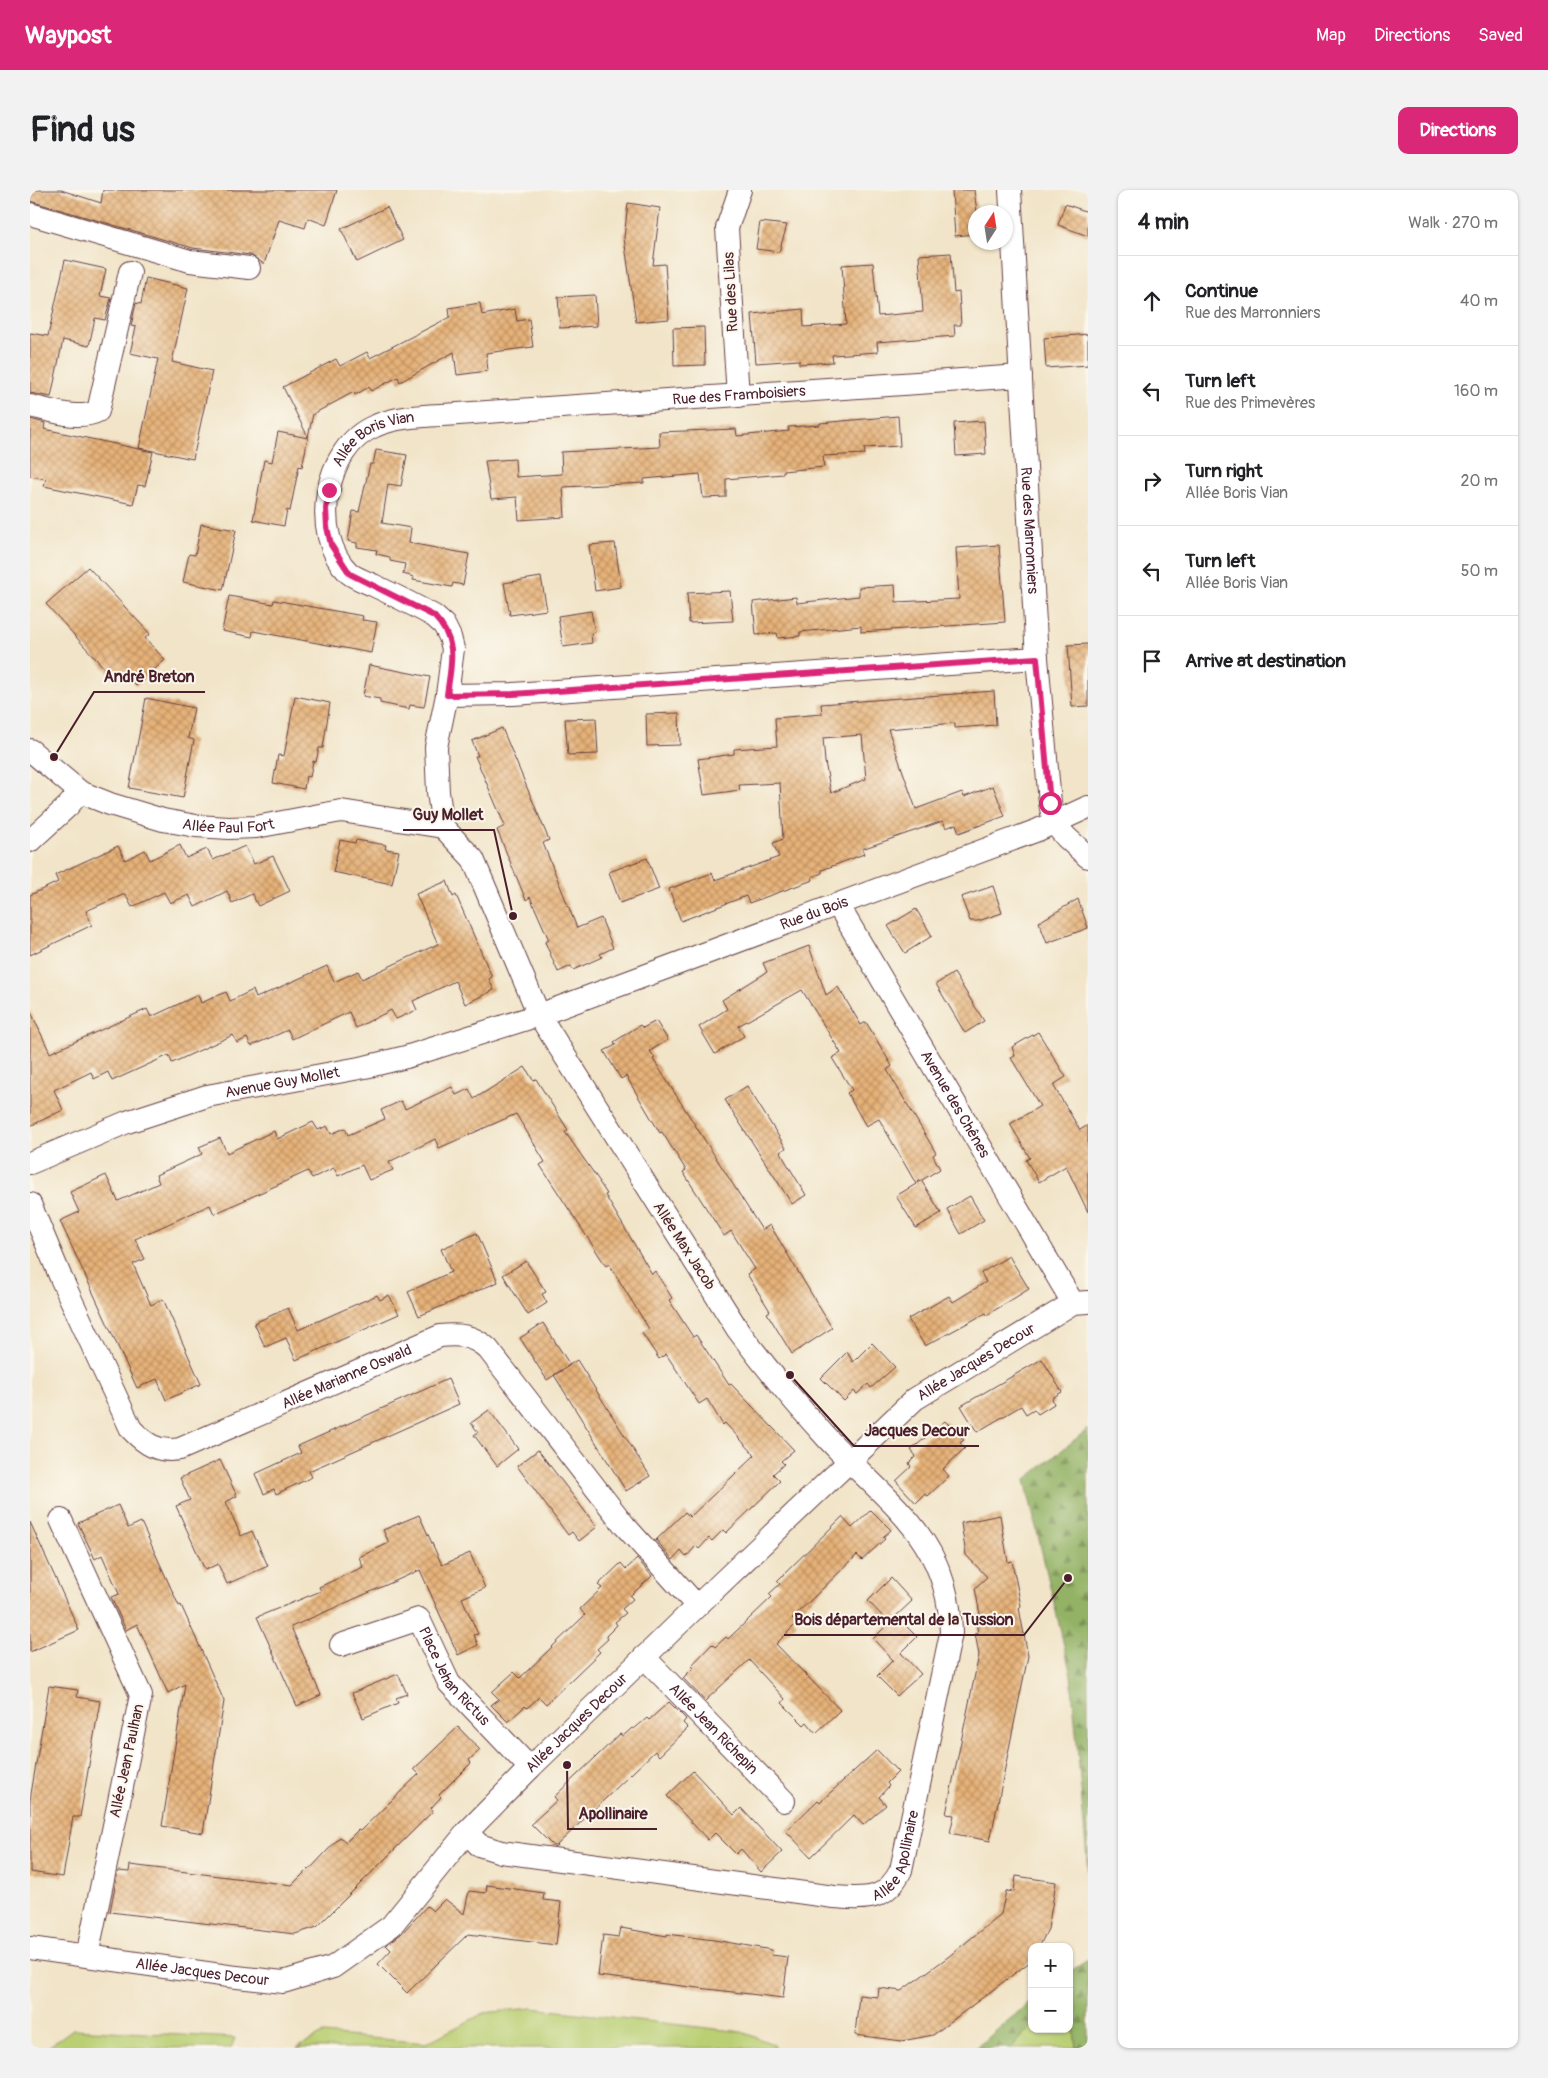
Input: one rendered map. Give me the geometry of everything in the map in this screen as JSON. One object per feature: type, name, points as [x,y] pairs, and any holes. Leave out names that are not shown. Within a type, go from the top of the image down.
[{"type":"street","name":"Rue des Lilas","points":[[738,396],[727,228],[740,190]]},
{"type":"street","name":"Rue des Marronniers","points":[[1010,190],[1037,658],[1050,803],[1054,823]]},
{"type":"street","points":[[30,214],[190,261],[249,268]]},
{"type":"street","points":[[30,406],[78,415],[90,415],[98,411],[130,272]]},
{"type":"street","name":"Rue des Framboisiers","points":[[458,414],[1021,376]]},
{"type":"street","name":"Allée Boris Vian","points":[[443,827],[438,792],[436,747],[447,695],[453,649],[450,637],[444,626],[434,616],[350,574],[331,545],[326,509],[336,467],[345,451],[358,436],[374,426],[392,421],[458,414]]},
{"type":"street","points":[[447,695],[513,694],[1037,658]]},
{"type":"street","name":"Allée Paul Fort","points":[[30,750],[80,792],[110,804],[163,820],[196,826],[256,827],[341,811],[443,827]]},
{"type":"street","points":[[30,841],[68,806],[80,792]]},
{"type":"street","name":"Rue du Bois","points":[[539,1015],[838,905],[1054,823],[1088,807]]},
{"type":"street","points":[[1054,823],[1088,857]]},
{"type":"street","points":[[443,827],[473,859],[539,1015]]},
{"type":"street","name":"Avenue des Chênes","points":[[838,905],[1081,1303]]},
{"type":"street","name":"Avenue Guy Mollet","points":[[30,1163],[127,1122],[207,1096],[398,1060],[539,1015]]},
{"type":"street","name":"Allée Max Jacob","points":[[539,1015],[738,1330],[773,1378],[850,1462]]},
{"type":"street","name":"Allée Marianne Oswald","points":[[30,1204],[61,1278],[130,1429],[142,1441],[156,1448],[168,1451],[180,1449],[440,1336],[467,1336],[480,1342],[488,1349],[625,1526],[697,1606]]},
{"type":"street","name":"Allée Jacques Decour","points":[[30,1948],[283,1982],[333,1967],[391,1926],[467,1832],[530,1768],[915,1399],[1081,1303]]},
{"type":"street","name":"Allée Apollinaire","points":[[467,1832],[479,1845],[501,1852],[834,1897],[866,1899],[883,1892],[895,1882],[901,1870],[951,1633],[950,1613],[941,1574],[920,1534],[850,1462]]},
{"type":"street","name":"Allée Jean Paulhan","points":[[61,1520],[141,1695],[87,1956]]},
{"type":"street","name":"Place Jehan Rictus","points":[[341,1644],[419,1619],[449,1683],[530,1768]]},
{"type":"street","name":"Allée Jean Richepin","points":[[644,1657],[784,1801]]},
{"type":"green space","points":[[1088,1429],[1088,1871],[1071,1675],[1025,1480]]},
{"type":"green space","points":[[1088,1960],[1088,2048],[1076,2048],[1073,2020],[1073,1969]]},
{"type":"green space","points":[[1028,2003],[1028,2031],[1011,2048],[976,2048]]},
{"type":"green space","points":[[532,2008],[742,2032],[773,2044],[776,2048],[297,2048],[323,2034],[426,2043],[484,2013]]},
{"type":"green space","points":[[1073,2020],[1076,2048],[1011,2048],[1028,2031],[1028,2033],[1073,2033]]},
{"type":"green space","points":[[73,2029],[235,2038],[231,2048],[47,2048]]},
{"type":"building","points":[[30,190],[61,190],[101,203],[103,190],[337,190],[326,225],[308,218],[305,228],[279,220],[264,264],[251,255],[193,248],[30,201]]},
{"type":"building","points":[[952,190],[974,190],[976,205],[968,205],[968,235],[955,236]]},
{"type":"building","points":[[628,203],[660,208],[653,265],[665,264],[669,319],[636,322],[624,238]]},
{"type":"building","points":[[1065,204],[1088,212],[1088,236],[1058,225]]},
{"type":"building","points":[[387,207],[403,240],[357,262],[341,229]]},
{"type":"building","points":[[760,222],[787,225],[779,252],[756,249]]},
{"type":"building","points":[[951,253],[954,293],[959,292],[961,325],[954,325],[955,336],[877,342],[878,352],[832,355],[833,362],[799,364],[799,360],[756,363],[752,314],[803,309],[804,327],[846,324],[842,265],[873,263],[878,316],[923,312],[919,255]]},
{"type":"building","points":[[65,260],[106,269],[100,296],[111,298],[105,320],[95,318],[89,346],[63,340],[51,397],[30,393],[30,333],[48,336]]},
{"type":"building","points":[[146,278],[188,288],[172,362],[212,371],[193,459],[139,448],[158,359],[130,353],[136,327],[131,326],[136,303],[141,304]]},
{"type":"building","points":[[595,295],[597,326],[560,328],[558,297]]},
{"type":"building","points":[[480,303],[482,315],[515,309],[517,321],[529,319],[533,347],[486,353],[488,371],[457,375],[454,352],[400,382],[398,377],[371,391],[369,387],[355,395],[354,392],[313,414],[308,437],[283,387],[336,359],[340,366],[367,352],[370,358],[450,317],[449,308]]},
{"type":"building","points":[[704,327],[705,365],[674,366],[673,328]]},
{"type":"building","points":[[1088,334],[1088,365],[1046,368],[1044,338]]},
{"type":"building","points":[[898,416],[900,446],[864,448],[865,454],[823,456],[824,467],[783,471],[783,474],[726,479],[726,497],[703,498],[700,474],[644,479],[644,483],[563,487],[565,517],[519,520],[517,497],[491,499],[485,461],[515,459],[516,477],[562,474],[561,452],[660,447],[659,432],[736,429],[737,436],[789,431],[788,427],[820,425],[820,423]]},
{"type":"building","points":[[30,419],[45,423],[44,429],[153,452],[145,486],[138,485],[133,504],[44,486],[46,479],[30,476]]},
{"type":"building","points":[[984,421],[986,454],[956,456],[954,423]]},
{"type":"building","points":[[278,432],[308,438],[302,467],[299,466],[290,511],[287,510],[284,526],[253,520],[264,460],[272,462]]},
{"type":"building","points":[[376,450],[407,455],[401,486],[388,484],[382,523],[411,528],[409,543],[469,554],[463,585],[453,583],[452,587],[413,580],[414,577],[403,574],[405,564],[390,561],[390,557],[376,554],[377,550],[357,547],[357,543],[348,541],[353,511],[359,512],[370,464],[373,464]]},
{"type":"building","points":[[201,524],[236,530],[223,590],[183,582],[189,554],[195,555]]},
{"type":"building","points":[[615,543],[621,587],[595,591],[589,545]]},
{"type":"building","points":[[999,545],[1005,622],[861,632],[861,626],[800,632],[800,636],[778,638],[777,633],[756,635],[753,602],[796,597],[797,603],[859,596],[859,587],[895,585],[896,602],[959,599],[956,548]]},
{"type":"building","points":[[88,567],[150,634],[145,638],[165,660],[136,686],[126,673],[116,681],[46,604]]},
{"type":"building","points":[[541,577],[547,610],[510,615],[504,583]]},
{"type":"building","points":[[730,591],[733,621],[689,623],[687,593]]},
{"type":"building","points":[[229,596],[273,604],[274,600],[363,616],[362,620],[377,622],[371,653],[253,631],[252,637],[222,631]]},
{"type":"building","points":[[591,611],[595,632],[591,633],[592,643],[563,647],[558,616]]},
{"type":"building","points":[[1088,644],[1088,706],[1072,707],[1068,645]]},
{"type":"building","points":[[369,665],[430,677],[424,707],[410,705],[409,709],[380,703],[380,699],[363,696]]},
{"type":"building","points":[[994,691],[996,725],[955,728],[955,723],[888,729],[916,809],[962,792],[964,797],[993,786],[1005,816],[959,833],[956,824],[946,828],[943,821],[862,849],[864,854],[822,870],[822,873],[812,877],[813,880],[749,903],[746,896],[681,921],[669,889],[712,873],[715,880],[779,857],[773,843],[783,839],[780,783],[739,785],[740,790],[704,795],[698,759],[734,754],[734,749],[777,746],[775,718],[822,714],[821,704]],"holes":[[[862,735],[866,779],[831,793],[823,738]]]},
{"type":"building","points":[[295,696],[330,703],[323,748],[319,748],[316,762],[313,761],[310,777],[306,776],[304,789],[273,783],[278,755],[284,756]]},
{"type":"building","points":[[146,698],[194,708],[188,738],[194,740],[183,798],[129,788]]},
{"type":"building","points":[[679,713],[680,745],[647,746],[646,714]]},
{"type":"building","points":[[596,718],[598,754],[568,755],[565,719]]},
{"type":"building","points":[[502,728],[549,840],[543,843],[577,928],[601,918],[613,948],[600,954],[602,957],[573,970],[571,966],[558,972],[545,942],[549,940],[530,897],[526,900],[497,830],[505,826],[475,756],[478,756],[472,741]]},
{"type":"building","points":[[340,840],[355,843],[356,840],[386,845],[385,849],[399,851],[392,884],[333,872]]},
{"type":"building","points":[[180,845],[186,858],[207,849],[213,860],[245,846],[254,864],[273,856],[290,891],[258,906],[252,894],[232,903],[227,891],[195,907],[189,895],[170,903],[164,892],[132,907],[125,894],[86,911],[92,925],[30,955],[30,895],[58,882],[55,875],[118,846],[125,860],[145,850],[150,860]]},
{"type":"building","points":[[647,858],[659,889],[620,903],[609,872]]},
{"type":"building","points":[[447,881],[453,897],[456,895],[492,977],[489,979],[494,990],[465,1004],[455,981],[413,1001],[417,1010],[396,1019],[391,1010],[356,1028],[349,1012],[292,1039],[288,1030],[251,1046],[247,1038],[237,1043],[233,1035],[172,1063],[169,1055],[112,1081],[108,1072],[94,1079],[91,1072],[54,1090],[63,1110],[30,1126],[30,1010],[50,1053],[147,1009],[151,1017],[198,995],[201,1003],[226,992],[230,1001],[253,990],[256,998],[327,966],[334,982],[358,971],[362,979],[438,944],[416,894]]},
{"type":"building","points":[[993,886],[1002,913],[978,921],[970,921],[961,897]]},
{"type":"building","points":[[1078,899],[1088,928],[1047,943],[1039,922]]},
{"type":"building","points":[[916,909],[932,936],[905,953],[888,926]]},
{"type":"building","points":[[809,946],[826,995],[838,987],[861,1025],[866,1022],[892,1066],[887,1070],[936,1153],[933,1155],[940,1169],[921,1180],[941,1213],[916,1228],[896,1196],[916,1184],[879,1119],[866,1126],[847,1093],[852,1090],[832,1058],[841,1053],[802,990],[738,1026],[744,1036],[715,1054],[699,1027],[727,1009],[722,1000],[767,972],[763,963]]},
{"type":"building","points":[[954,973],[984,1021],[965,1033],[936,984]]},
{"type":"building","points":[[656,1021],[668,1040],[650,1051],[655,1058],[653,1059],[762,1230],[770,1225],[832,1328],[792,1354],[767,1313],[770,1311],[747,1274],[755,1269],[731,1231],[724,1236],[683,1172],[686,1170],[662,1132],[660,1133],[626,1076],[621,1079],[604,1051],[616,1045],[614,1042],[640,1025],[643,1028]]},
{"type":"building","points":[[1038,1032],[1066,1077],[1053,1085],[1080,1130],[1088,1125],[1088,1212],[1066,1166],[1039,1182],[1026,1160],[1030,1158],[1010,1124],[1040,1106],[1011,1058],[1015,1056],[1012,1047]]},
{"type":"building","points":[[525,1067],[533,1080],[536,1079],[568,1130],[565,1132],[600,1182],[607,1194],[605,1195],[652,1274],[655,1271],[672,1298],[669,1300],[693,1337],[696,1335],[729,1385],[731,1384],[794,1450],[781,1461],[784,1464],[773,1474],[780,1481],[726,1533],[723,1530],[712,1541],[709,1538],[699,1549],[696,1546],[686,1557],[681,1551],[673,1560],[656,1540],[685,1512],[690,1517],[755,1455],[725,1423],[723,1425],[707,1399],[699,1404],[666,1354],[659,1359],[642,1333],[649,1329],[609,1264],[606,1266],[540,1165],[545,1162],[516,1114],[439,1148],[435,1139],[389,1162],[393,1170],[369,1180],[362,1165],[338,1176],[334,1168],[312,1178],[308,1171],[214,1214],[210,1205],[135,1239],[145,1259],[133,1264],[151,1305],[163,1299],[201,1384],[166,1400],[157,1379],[137,1388],[60,1221],[79,1212],[70,1192],[106,1175],[118,1201],[159,1183],[156,1175],[202,1154],[199,1147],[220,1138],[227,1153],[274,1131],[277,1139],[313,1122],[318,1130],[327,1126],[331,1134],[345,1128],[348,1135],[385,1119],[381,1110],[401,1101],[405,1109],[452,1087],[456,1095],[469,1089],[474,1099]]},
{"type":"building","points":[[747,1086],[786,1148],[780,1152],[806,1195],[792,1204],[725,1100]]},
{"type":"building","points":[[970,1196],[984,1220],[961,1234],[947,1209]]},
{"type":"building","points":[[477,1233],[498,1282],[419,1316],[408,1292],[451,1272],[441,1249]]},
{"type":"building","points":[[1009,1256],[1029,1289],[987,1315],[986,1313],[925,1346],[908,1319],[949,1296],[953,1302],[986,1282],[981,1273]]},
{"type":"building","points":[[526,1261],[546,1292],[542,1294],[547,1303],[528,1315],[503,1275]]},
{"type":"building","points":[[377,1295],[380,1300],[389,1295],[399,1314],[296,1360],[286,1338],[265,1347],[254,1323],[288,1308],[298,1330]]},
{"type":"building","points":[[543,1323],[570,1365],[547,1380],[520,1338]]},
{"type":"building","points":[[872,1343],[895,1367],[871,1388],[868,1384],[857,1394],[854,1391],[844,1401],[821,1378],[847,1352],[853,1362]]},
{"type":"building","points":[[1042,1359],[1062,1392],[1052,1398],[1054,1404],[1038,1414],[1034,1409],[1026,1414],[1021,1406],[977,1432],[961,1406]]},
{"type":"building","points":[[577,1360],[650,1476],[626,1491],[554,1375]]},
{"type":"building","points":[[448,1379],[459,1404],[309,1471],[312,1477],[276,1494],[274,1489],[264,1494],[255,1474],[301,1453],[298,1446]]},
{"type":"building","points":[[489,1410],[518,1449],[497,1466],[474,1435],[478,1432],[471,1423]]},
{"type":"building","points":[[945,1421],[964,1440],[960,1443],[965,1448],[943,1469],[949,1476],[928,1496],[925,1494],[916,1503],[896,1481],[911,1467],[909,1463],[916,1456],[911,1450]]},
{"type":"building","points":[[538,1450],[597,1527],[579,1541],[572,1532],[568,1535],[517,1466]]},
{"type":"building","points":[[220,1460],[237,1496],[226,1502],[241,1536],[252,1531],[268,1566],[227,1584],[218,1564],[205,1570],[176,1506],[190,1500],[180,1478]]},
{"type":"building","points":[[118,1505],[128,1528],[141,1522],[224,1701],[203,1833],[162,1826],[185,1684],[168,1693],[137,1624],[126,1630],[111,1597],[119,1594],[102,1555],[95,1559],[78,1523]]},
{"type":"building","points":[[871,1510],[891,1530],[883,1537],[885,1539],[862,1560],[857,1555],[792,1618],[797,1623],[776,1644],[840,1710],[816,1733],[807,1722],[804,1725],[782,1703],[785,1699],[749,1660],[705,1701],[683,1678],[693,1668],[691,1666],[712,1644],[715,1647],[726,1637],[728,1639],[772,1597],[769,1594],[780,1584],[777,1581],[842,1517],[852,1528]]},
{"type":"building","points":[[419,1515],[442,1565],[470,1553],[485,1588],[462,1598],[478,1634],[474,1635],[478,1645],[458,1655],[420,1570],[291,1627],[321,1695],[297,1706],[257,1617],[321,1591],[319,1587],[363,1567],[359,1557],[389,1543],[383,1530]]},
{"type":"building","points":[[1000,1515],[1008,1562],[1012,1561],[1021,1606],[1019,1608],[1028,1656],[990,1841],[950,1833],[954,1815],[946,1814],[979,1655],[975,1633],[978,1633],[975,1616],[980,1615],[975,1588],[987,1577],[966,1555],[961,1523]]},
{"type":"building","points":[[30,1522],[79,1630],[30,1652]]},
{"type":"building","points":[[637,1559],[652,1576],[630,1596],[633,1599],[622,1609],[626,1613],[615,1622],[617,1625],[606,1636],[608,1639],[597,1649],[600,1652],[546,1704],[539,1697],[527,1708],[525,1706],[508,1722],[491,1705],[499,1699],[492,1692],[514,1672],[520,1678],[585,1615],[580,1609],[602,1588],[598,1585],[621,1563],[626,1569]]},
{"type":"building","points":[[891,1578],[912,1601],[896,1616],[917,1637],[901,1653],[921,1674],[897,1696],[877,1676],[893,1660],[873,1639],[889,1623],[868,1601]]},
{"type":"building","points":[[398,1674],[407,1694],[396,1698],[398,1703],[363,1718],[352,1693]]},
{"type":"building","points":[[49,1686],[78,1690],[77,1697],[100,1701],[80,1817],[73,1817],[63,1877],[30,1872],[30,1800]]},
{"type":"building","points":[[669,1702],[686,1719],[683,1723],[688,1728],[659,1756],[655,1751],[556,1846],[553,1846],[531,1824],[557,1800],[554,1797],[620,1734],[623,1736],[647,1718],[649,1720]]},
{"type":"building","points":[[458,1727],[480,1750],[469,1760],[471,1763],[439,1795],[441,1797],[431,1808],[433,1811],[317,1927],[295,1934],[110,1912],[118,1871],[129,1872],[130,1865],[292,1885],[340,1837],[346,1842],[358,1830],[360,1831],[419,1774],[414,1769]]},
{"type":"building","points":[[877,1750],[898,1772],[887,1783],[889,1786],[879,1797],[886,1805],[863,1825],[854,1815],[811,1857],[786,1831],[818,1800],[820,1802]]},
{"type":"building","points":[[693,1771],[734,1815],[741,1808],[782,1852],[761,1872],[741,1849],[736,1854],[715,1833],[708,1840],[667,1796]]},
{"type":"building","points":[[1016,1876],[1056,1882],[1048,1929],[1041,1943],[1028,1943],[1028,1963],[933,2035],[902,2041],[855,2035],[859,1995],[878,1997],[879,1988],[901,1991],[948,1957],[1001,1914],[1006,1891],[1014,1892]]},
{"type":"building","points":[[487,1885],[544,1893],[543,1900],[561,1902],[556,1945],[468,1934],[407,1993],[378,1964],[391,1950],[386,1945],[401,1934],[427,1906],[433,1911],[445,1899],[464,1914],[469,1891],[486,1893]]},
{"type":"building","points":[[621,1928],[667,1936],[667,1934],[714,1940],[772,1950],[771,1955],[788,1957],[783,1998],[598,1976],[603,1935],[619,1937]]},
{"type":"place","name":"André Breton","points":[[54,757]]},
{"type":"place","name":"Guy Mollet","points":[[513,916]]},
{"type":"place","name":"Jacques Decour","points":[[790,1375]]},
{"type":"place","name":"Bois départemental de la Tussion","points":[[1068,1578]]},
{"type":"place","name":"Apollinaire","points":[[567,1765]]},
{"type":"route","points":[[329,490],[326,509],[331,545],[350,574],[434,616],[444,626],[450,637],[453,649],[447,695],[513,694],[1037,658],[1050,803]]}]
